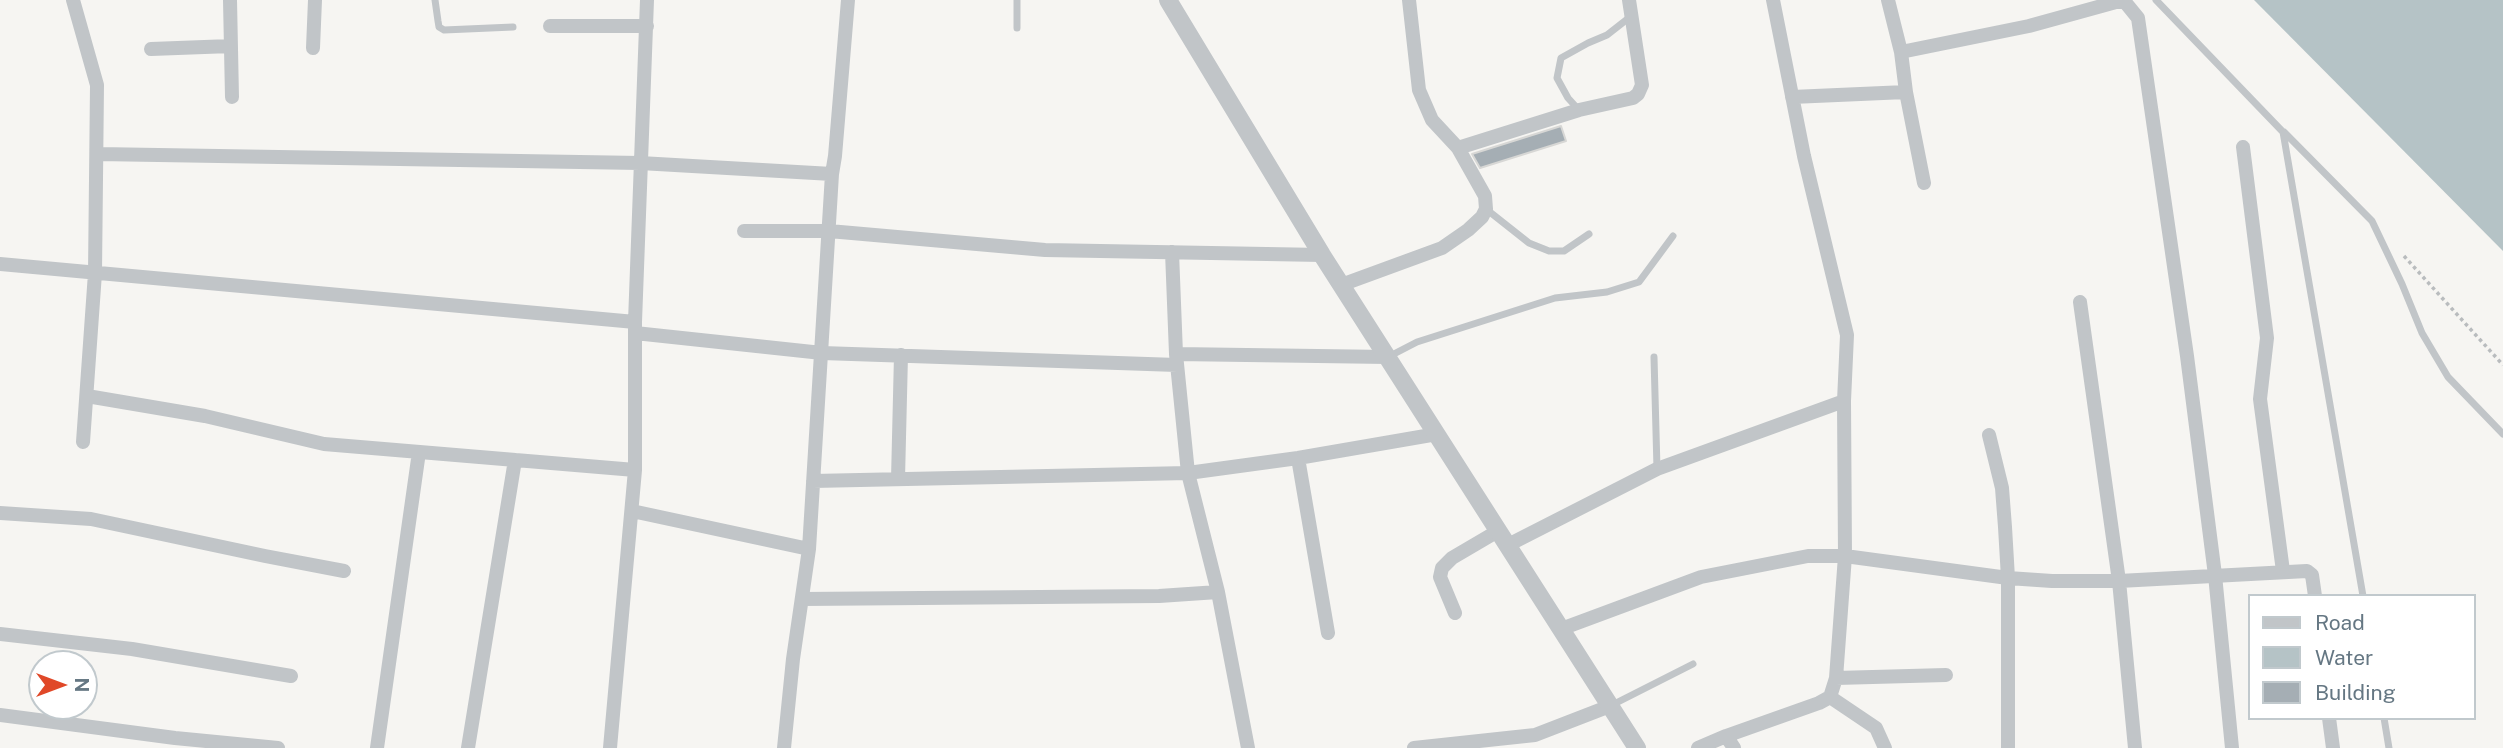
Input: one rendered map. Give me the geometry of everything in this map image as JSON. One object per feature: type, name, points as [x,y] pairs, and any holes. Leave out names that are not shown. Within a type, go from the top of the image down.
[{"type":"street","points":[[74,0],[97,85],[95,273],[83,442]]},
{"type":"street","points":[[230,0],[232,97]]},
{"type":"street","points":[[313,48],[315,0]]},
{"type":"street","points":[[610,748],[635,470],[635,328],[648,0]]},
{"type":"street","points":[[784,748],[793,659],[809,549],[832,174],[848,0]]},
{"type":"street","points":[[1168,0],[1322,255],[1637,748]]},
{"type":"street","points":[[1342,285],[1442,247],[1468,230],[1482,217],[1486,209],[1485,197],[1458,148],[1432,120],[1419,90],[1409,0]]},
{"type":"street","points":[[1458,148],[1578,110],[1633,98],[1641,91],[1642,85],[1629,0]]},
{"type":"street","points":[[1698,748],[1730,742],[1819,703],[1830,697],[1836,678],[1845,556],[1844,401],[1847,335],[1792,97],[1773,0]]},
{"type":"street","points":[[1888,0],[1901,52],[1924,183]]},
{"type":"street","points":[[1901,52],[2029,26],[2116,2],[2125,2],[2138,18],[2215,575],[2232,748]]},
{"type":"street","points":[[550,26],[647,26]]},
{"type":"street","points":[[151,48],[231,46]]},
{"type":"street","points":[[1792,97],[1906,92]]},
{"type":"street","points":[[2243,147],[2267,338],[2260,399],[2283,571]]},
{"type":"street","points":[[98,154],[640,163],[832,174]]},
{"type":"street","points":[[744,231],[828,231],[1045,250],[1322,255]]},
{"type":"street","points":[[1172,252],[1176,359],[1188,473],[1218,592],[1248,748]]},
{"type":"street","points":[[0,264],[635,328],[822,353],[1176,359],[1388,357]]},
{"type":"street","points":[[2080,302],[2119,580],[2135,748]]},
{"type":"street","points":[[898,479],[901,355]]},
{"type":"street","points":[[87,396],[205,416],[324,444],[635,470]]},
{"type":"street","points":[[1455,614],[1440,577],[1442,568],[1452,558],[1503,538],[1657,468],[1844,401]]},
{"type":"street","points":[[813,481],[1188,473],[1298,458],[1437,434]]},
{"type":"street","points":[[1989,435],[2002,488],[2008,578],[2008,748]]},
{"type":"street","points":[[377,748],[419,452]]},
{"type":"street","points":[[1298,458],[1328,633]]},
{"type":"street","points":[[468,748],[515,460]]},
{"type":"street","points":[[632,511],[809,549]]},
{"type":"street","points":[[0,513],[91,519],[344,571]]},
{"type":"street","points":[[1561,629],[1701,577],[1808,556],[1845,556],[2008,578],[2119,580],[2307,571],[2312,575],[2315,594]]},
{"type":"street","points":[[803,599],[1159,596],[1218,592]]},
{"type":"street","points":[[0,634],[132,649],[291,676]]},
{"type":"street","points":[[1836,678],[1946,675]]},
{"type":"street","points":[[1830,697],[1876,728],[1885,748]]},
{"type":"street","points":[[1414,748],[1535,742],[1611,706]]},
{"type":"street","points":[[0,715],[174,743],[278,748]]},
{"type":"street","points":[[2329,720],[2333,748]]},
{"type":"lane","points":[[435,0],[439,27],[444,30],[513,27]]},
{"type":"lane","points":[[1017,0],[1017,28]]},
{"type":"lane","points":[[2156,0],[2372,221],[2422,333],[2448,377],[2503,434]]},
{"type":"lane","points":[[1578,110],[1568,98],[1558,78],[1561,58],[1607,35],[1631,16]]},
{"type":"lane","points":[[2283,132],[2363,594]]},
{"type":"lane","points":[[1486,209],[1529,243],[1549,251],[1564,251],[1589,234]]},
{"type":"lane","points":[[1388,357],[1417,342],[1555,298],[1607,292],[1639,282],[1673,236]]},
{"type":"lane","points":[[1654,357],[1657,468]]},
{"type":"lane","points":[[1611,706],[1693,664]]},
{"type":"lane","points":[[2384,720],[2389,748]]},
{"type":"path","points":[[2400,252],[2503,365]]},
{"type":"water","points":[[2254,0],[2503,0],[2503,251]]},
{"type":"building","points":[[1561,126],[1566,141],[1480,168],[1472,154]]}]
